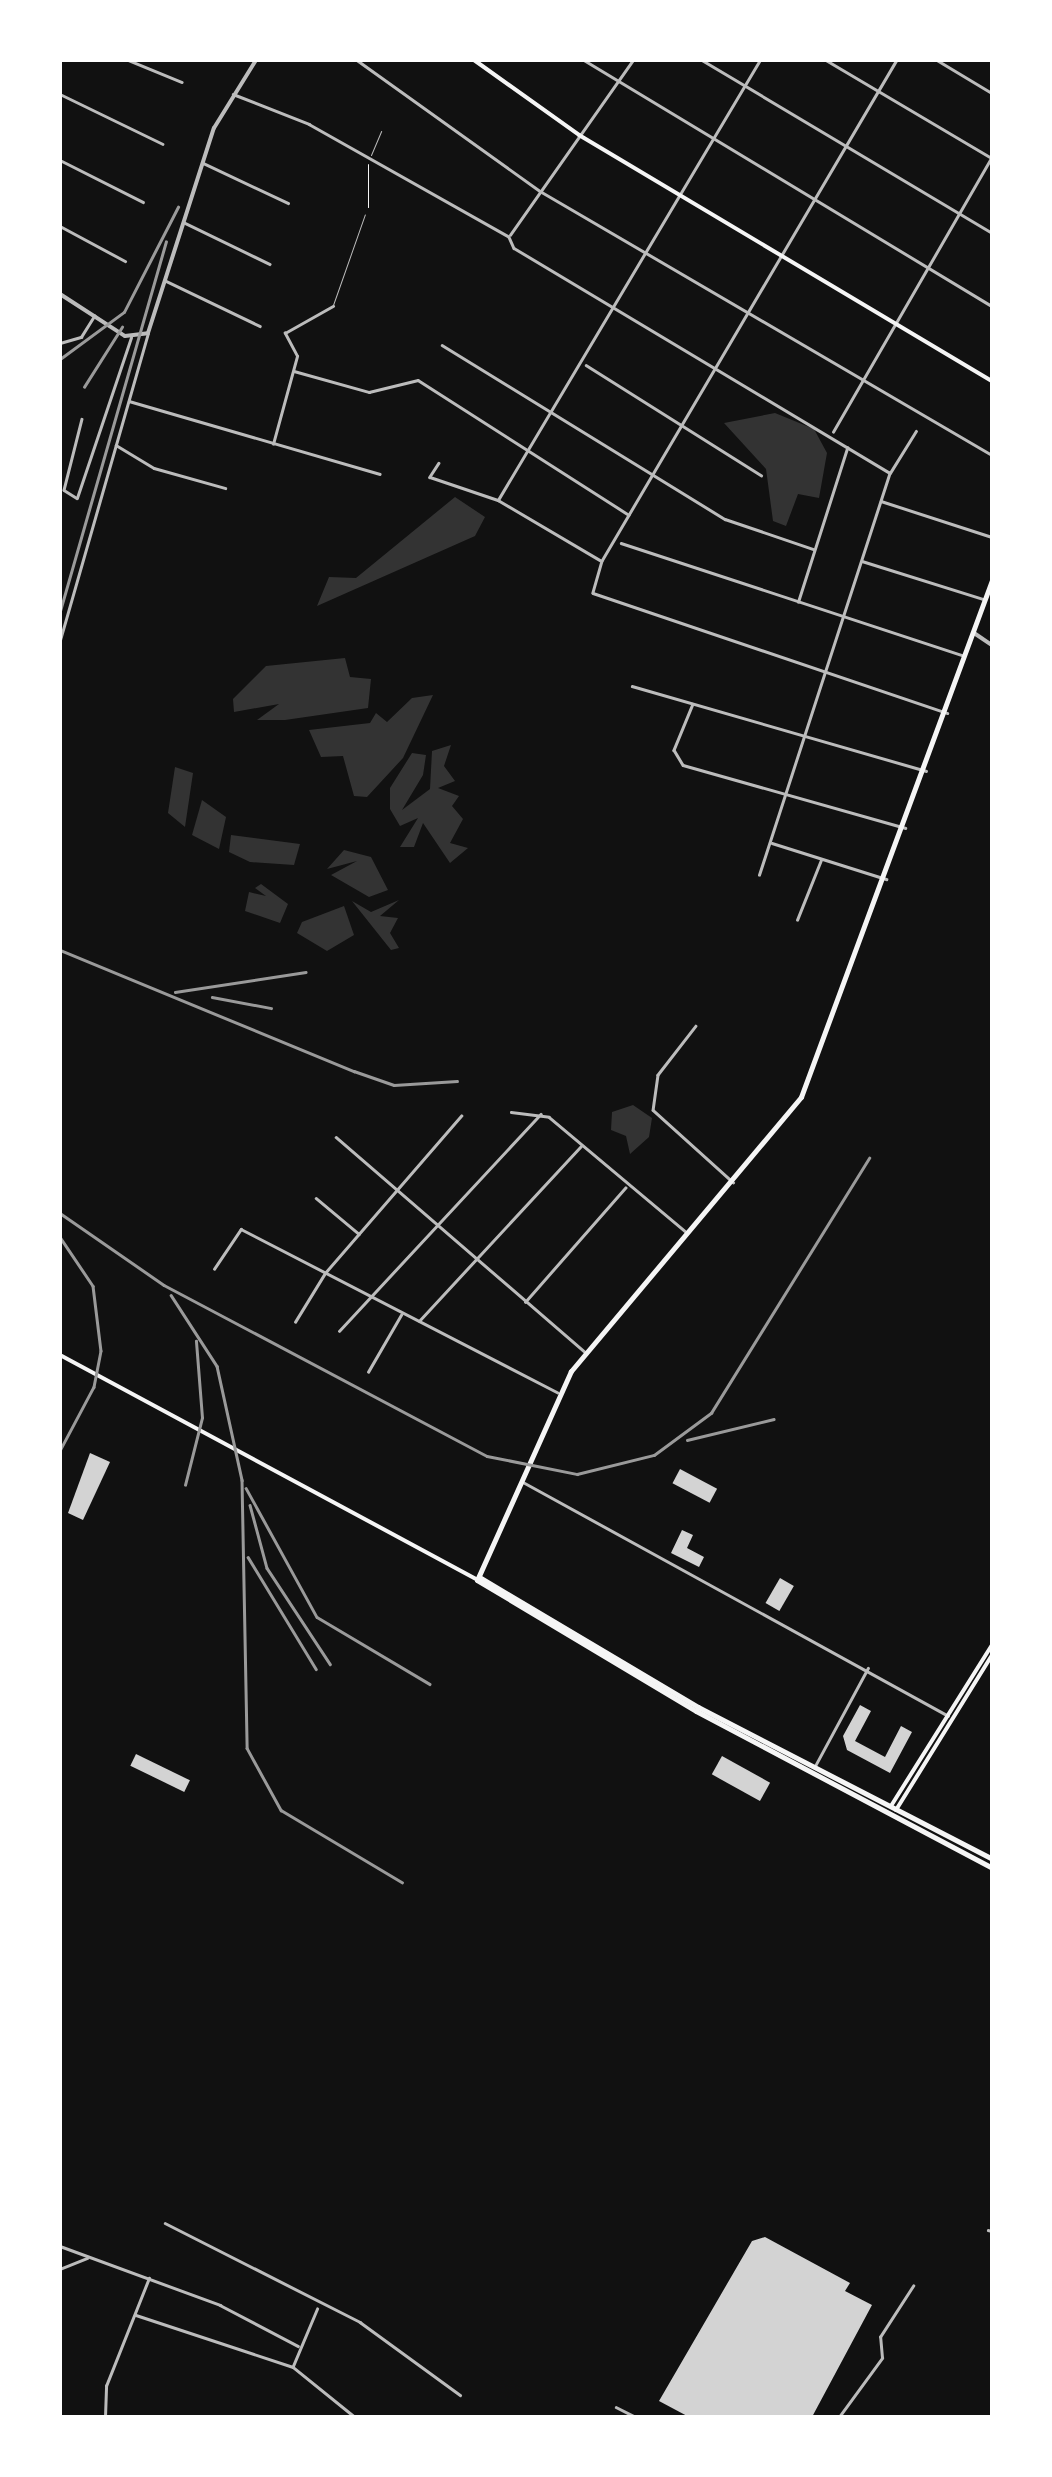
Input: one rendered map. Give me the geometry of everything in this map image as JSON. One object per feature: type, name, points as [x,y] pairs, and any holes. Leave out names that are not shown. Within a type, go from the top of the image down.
[{"type":"main road","points":[[474,60],[580,136],[992,381]]},
{"type":"main road","points":[[478,1578],[559,1392],[584,1351],[733,1182],[801,1098],[905,828],[992,580]]},
{"type":"main road","points":[[60,1355],[478,1578],[992,1868]]},
{"type":"main road","points":[[478,1578],[696,1711],[992,1859]]},
{"type":"main road","points":[[958,1705],[992,1645]]},
{"type":"main road","points":[[892,1809],[992,1655]]},
{"type":"street","points":[[128,60],[182,82]]},
{"type":"street","points":[[60,640],[127,400],[202,162],[232,94],[256,60]]},
{"type":"street","points":[[357,60],[540,192],[992,455]]},
{"type":"street","points":[[584,60],[812,202],[992,306]]},
{"type":"street","points":[[510,236],[633,60]]},
{"type":"street","points":[[702,60],[992,233]]},
{"type":"street","points":[[498,500],[650,258],[680,196],[760,60]]},
{"type":"street","points":[[826,60],[992,158],[894,321],[866,382],[832,435]]},
{"type":"street","points":[[897,60],[780,254],[750,316],[630,516],[619,542],[602,561],[593,594],[947,714]]},
{"type":"street","points":[[938,60],[992,93]]},
{"type":"street","points":[[60,94],[163,144]]},
{"type":"street","points":[[232,94],[368,160],[510,236],[514,248],[890,472]]},
{"type":"street","points":[[60,160],[143,202]]},
{"type":"street","points":[[202,162],[288,204]]},
{"type":"street","points":[[183,222],[270,264]]},
{"type":"street","points":[[60,226],[125,261]]},
{"type":"street","points":[[165,280],[260,326]]},
{"type":"street","points":[[60,294],[131,338],[148,333]]},
{"type":"street","points":[[273,444],[294,371],[284,332],[333,306]]},
{"type":"street","points":[[60,343],[81,337],[94,316]]},
{"type":"street","points":[[82,419],[65,474],[64,490],[76,498],[131,338]]},
{"type":"street","points":[[442,346],[725,519],[814,548]]},
{"type":"street","points":[[584,364],[688,424],[761,475]]},
{"type":"street","points":[[294,371],[374,392],[416,380],[630,516]]},
{"type":"street","points":[[127,400],[380,474]]},
{"type":"street","points":[[759,875],[890,472],[916,431]]},
{"type":"street","points":[[115,445],[154,468],[226,488]]},
{"type":"street","points":[[798,602],[848,446]]},
{"type":"street","points":[[439,463],[430,477],[498,500],[602,561]]},
{"type":"street","points":[[881,501],[992,537]]},
{"type":"street","points":[[619,542],[966,656]]},
{"type":"street","points":[[860,561],[985,600]]},
{"type":"street","points":[[974,633],[992,645]]},
{"type":"street","points":[[632,686],[926,771]]},
{"type":"street","points":[[694,703],[676,760],[905,828]]},
{"type":"street","points":[[770,843],[886,879]]},
{"type":"street","points":[[797,920],[822,858]]},
{"type":"street","points":[[696,1026],[658,1075],[653,1110],[733,1182]]},
{"type":"street","points":[[510,1112],[541,1114],[688,1234]]},
{"type":"street","points":[[339,1331],[364,1295],[541,1114]]},
{"type":"street","points":[[295,1322],[325,1273],[461,1116]]},
{"type":"street","points":[[336,1137],[472,1260],[584,1351]]},
{"type":"street","points":[[417,1323],[581,1146]]},
{"type":"street","points":[[524,1303],[626,1186]]},
{"type":"street","points":[[316,1198],[360,1235]]},
{"type":"street","points":[[214,1269],[241,1229],[417,1323],[559,1392]]},
{"type":"street","points":[[368,1372],[402,1314]]},
{"type":"street","points":[[521,1481],[869,1667],[950,1717]]},
{"type":"street","points":[[814,1766],[869,1667]]},
{"type":"street","points":[[165,2222],[318,2308],[360,2322],[460,2395]]},
{"type":"street","points":[[60,2246],[150,2276],[298,2346]]},
{"type":"street","points":[[60,2268],[88,2257]]},
{"type":"street","points":[[105,2417],[106,2386],[150,2276]]},
{"type":"street","points":[[839,2417],[882,2358],[880,2337],[913,2286]]},
{"type":"street","points":[[293,2367],[298,2346],[318,2308]]},
{"type":"street","points":[[136,2315],[293,2367],[355,2417]]},
{"type":"street","points":[[616,2407],[636,2417]]},
{"type":"lane","points":[[368,160],[381,131]]},
{"type":"lane","points":[[333,306],[365,214]]},
{"type":"path","points":[[365,214],[368,160]]},
{"type":"shaded area","points":[[775,413],[814,429],[827,453],[819,498],[798,494],[786,526],[773,521],[766,469],[724,423]]},
{"type":"shaded area","points":[[455,497],[485,517],[475,536],[317,606],[329,577],[356,578]]},
{"type":"shaded area","points":[[345,658],[350,677],[371,679],[368,708],[285,720],[257,720],[279,704],[234,712],[233,699],[266,666]]},
{"type":"shaded area","points":[[433,695],[403,758],[367,797],[354,796],[343,756],[321,757],[309,730],[370,723],[376,713],[387,722],[412,698]]},
{"type":"shaded area","points":[[451,745],[444,766],[455,781],[438,788],[459,796],[452,806],[463,819],[450,843],[468,848],[450,863],[423,823],[414,847],[400,847],[418,818],[400,826],[390,809],[390,788],[412,753],[426,755],[423,775],[402,810],[430,789],[432,751]]},
{"type":"shaded area","points":[[175,767],[193,773],[185,827],[168,813]]},
{"type":"shaded area","points":[[202,800],[226,817],[219,849],[192,835]]},
{"type":"shaded area","points":[[231,835],[300,844],[294,865],[250,862],[229,852]]},
{"type":"shaded area","points":[[344,850],[371,857],[388,890],[369,897],[331,875],[357,861],[327,869]]},
{"type":"shaded area","points":[[261,884],[288,904],[280,923],[245,911],[249,892],[266,896],[255,888]]},
{"type":"shaded area","points":[[399,900],[380,916],[398,918],[390,933],[399,948],[391,950],[352,901],[371,912]]},
{"type":"shaded area","points":[[344,906],[354,935],[327,951],[297,933],[302,922]]},
{"type":"shaded area","points":[[633,1105],[652,1118],[649,1137],[630,1154],[626,1136],[611,1130],[612,1112]]},
{"type":"building","points":[[90,1453],[110,1462],[83,1520],[68,1513]]},
{"type":"building","points":[[680,1469],[717,1489],[710,1503],[672,1483]]},
{"type":"building","points":[[682,1530],[693,1535],[687,1548],[704,1557],[699,1567],[671,1553]]},
{"type":"building","points":[[780,1578],[794,1586],[779,1611],[766,1603]]},
{"type":"building","points":[[860,1705],[871,1711],[855,1741],[885,1757],[901,1726],[912,1732],[890,1773],[847,1750],[843,1736]]},
{"type":"building","points":[[136,1754],[190,1780],[184,1792],[130,1766]]},
{"type":"building","points":[[722,1756],[770,1783],[760,1801],[712,1774]]},
{"type":"building","points":[[765,2237],[850,2283],[845,2291],[872,2305],[812,2417],[689,2417],[659,2401],[752,2241]]},
{"type":"railway","points":[[60,359],[124,312],[178,207]]},
{"type":"railway","points":[[60,611],[166,242]]},
{"type":"railway","points":[[84,387],[122,327]]},
{"type":"railway","points":[[60,950],[394,1085],[457,1081]]},
{"type":"railway","points":[[175,992],[305,972]]},
{"type":"railway","points":[[212,997],[271,1008]]},
{"type":"railway","points":[[60,1213],[164,1285],[487,1456],[577,1474],[654,1455],[711,1413],[869,1158]]},
{"type":"railway","points":[[60,1237],[93,1286],[101,1351],[94,1387],[60,1451]]},
{"type":"railway","points":[[171,1295],[217,1366],[242,1480],[247,1748],[281,1810],[402,1882]]},
{"type":"railway","points":[[185,1485],[202,1418],[196,1341]]},
{"type":"railway","points":[[687,1440],[774,1419]]},
{"type":"railway","points":[[246,1488],[317,1617],[430,1684]]},
{"type":"railway","points":[[250,1505],[267,1568],[330,1664]]},
{"type":"railway","points":[[248,1557],[316,1669]]}]
